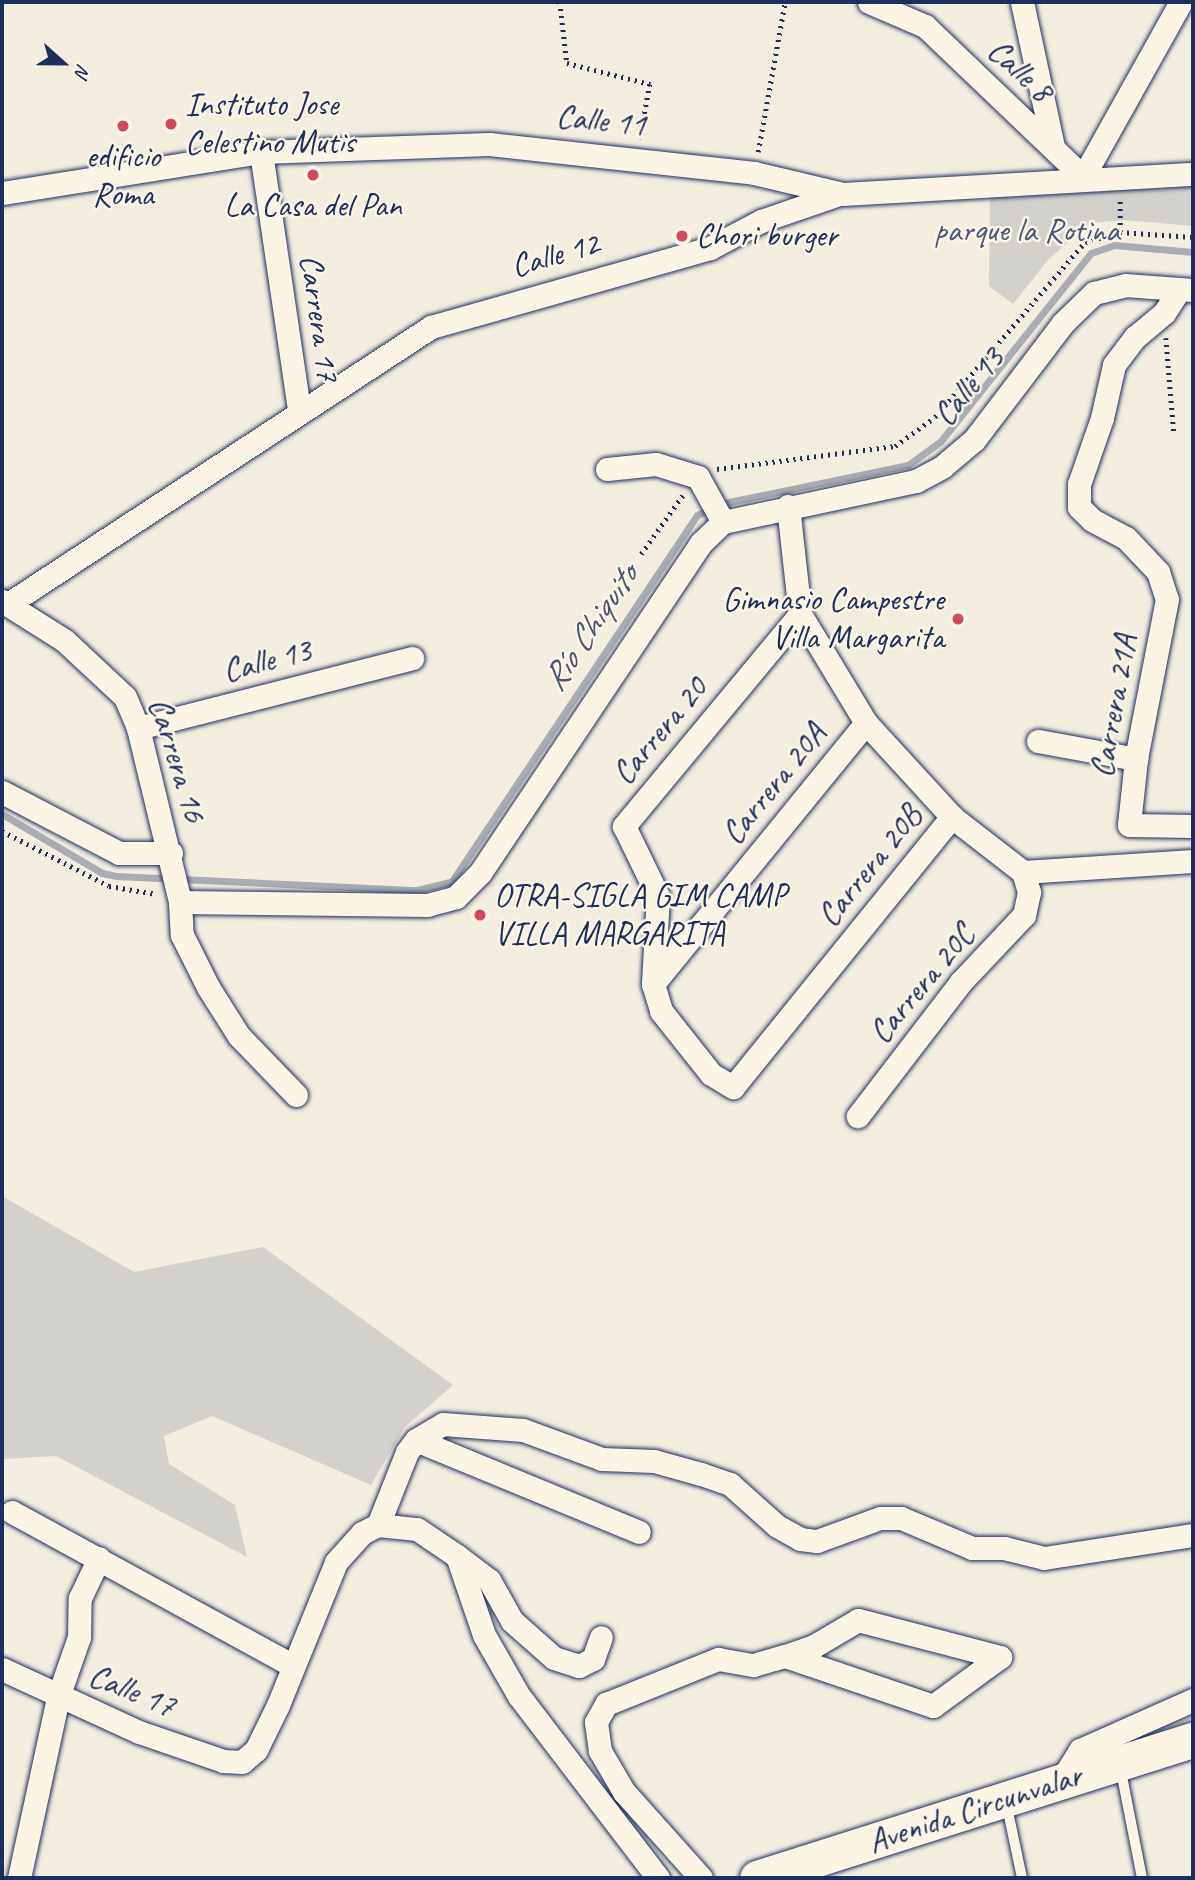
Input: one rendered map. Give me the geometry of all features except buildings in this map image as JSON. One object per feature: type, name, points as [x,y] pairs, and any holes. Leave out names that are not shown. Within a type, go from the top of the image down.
[{"type":"main road","name":"Avenida Circunvalar","points":[[757,1878],[1193,1741]]},
{"type":"street","name":"Calle 8","points":[[869,2],[925,26],[1083,177]]},
{"type":"street","points":[[914,2],[925,26]]},
{"type":"street","points":[[1022,2],[1053,147]]},
{"type":"street","points":[[1083,177],[1181,2]]},
{"type":"street","name":"Calle 11","points":[[2,193],[261,152],[489,144],[636,157],[754,173],[843,194],[1083,177],[1193,174]]},
{"type":"street","name":"Carrera 17","points":[[261,152],[299,410]]},
{"type":"street","name":"Calle 12","points":[[5,602],[205,478],[299,410],[431,327],[710,248],[761,221],[843,194]]},
{"type":"street","name":"Calle 13","points":[[721,518],[916,481],[933,472],[974,440],[1063,323],[1094,293],[1125,285],[1186,290]]},
{"type":"street","points":[[1164,313],[1186,290]]},
{"type":"street","name":"Carrera 21A","points":[[1164,313],[1135,337],[1114,366],[1102,418],[1079,484],[1079,507],[1092,520],[1126,538],[1158,572],[1167,599],[1136,759],[1129,825],[1193,826]]},
{"type":"street","points":[[2,792],[119,853],[175,877],[427,905],[456,897],[480,873],[701,543],[721,518],[700,480],[656,464],[607,469]]},
{"type":"street","points":[[788,506],[800,614],[866,723],[952,817],[1026,882],[1193,861]]},
{"type":"street","name":"Carrera 16","points":[[5,602],[64,640],[125,697],[138,728],[175,877],[182,935],[208,987],[239,1036],[296,1094]]},
{"type":"street","name":"Carrera 20","points":[[653,984],[658,896],[624,826],[800,614]]},
{"type":"street","name":"Calle 13","points":[[138,728],[412,658]]},
{"type":"street","name":"Carrera 20A","points":[[653,984],[866,723]]},
{"type":"street","points":[[1038,741],[1136,759]]},
{"type":"street","name":"Carrera 20B","points":[[653,984],[661,1011],[687,1049],[711,1074],[733,1087],[952,817]]},
{"type":"street","name":"Carrera 20C","points":[[858,1116],[960,983],[1024,915],[1026,882]]},
{"type":"street","points":[[378,1525],[416,1440],[443,1424],[484,1424],[523,1430],[602,1459],[654,1461],[730,1484],[777,1526],[800,1539],[817,1541],[880,1518],[901,1518],[972,1548],[1004,1548],[1044,1558],[1193,1535]]},
{"type":"street","points":[[416,1440],[639,1532]]},
{"type":"street","points":[[12,1512],[291,1665],[336,1562],[362,1533],[378,1525],[416,1529],[489,1580],[512,1621],[554,1658],[579,1666],[593,1659],[601,1637]]},
{"type":"street","points":[[457,1556],[484,1635],[519,1696],[658,1878]]},
{"type":"street","points":[[19,1878],[58,1698],[79,1637],[80,1598],[99,1558]]},
{"type":"street","points":[[701,1878],[624,1792],[600,1751],[596,1722],[606,1704],[718,1659],[753,1665],[785,1656],[814,1646],[858,1620],[1000,1657],[933,1706],[785,1656]]},
{"type":"street","name":"Calle 17","points":[[2,1669],[58,1698],[151,1736],[223,1761],[242,1762],[256,1750],[291,1665]]},
{"type":"street","points":[[1060,1782],[1080,1750],[1193,1700]]},
{"type":"lane","points":[[1120,1763],[1142,1878]]},
{"type":"lane","points":[[1005,1800],[1022,1878]]},
{"type":"path","points":[[560,2],[567,63],[650,85],[636,157]]},
{"type":"path","points":[[754,173],[785,2]]},
{"type":"path","points":[[1120,197],[1120,232]]},
{"type":"path","points":[[641,554],[700,480],[718,468],[895,446],[916,434],[1085,242],[1120,232],[1193,237]]},
{"type":"path","points":[[1164,313],[1174,433]]},
{"type":"path","points":[[2,831],[109,886],[146,891],[175,877]]},
{"type":"green space","name":"parque la Rotina","points":[[1193,185],[1193,226],[1124,220],[1090,223],[1048,260],[1013,304],[989,286],[990,198]]},
{"type":"green space","points":[[2,1196],[134,1272],[263,1247],[453,1385],[405,1427],[371,1485],[212,1416],[164,1436],[169,1464],[235,1505],[247,1557],[56,1456],[2,1459]]},
{"type":"waterway","name":"Río Chiquito","points":[[2,814],[102,873],[116,876],[417,890],[452,881],[697,515],[729,502],[908,465],[940,442],[1091,253],[1114,245],[1193,252]]},
{"type":"place","name":"Instituto Jose Celestino Mutis","points":[[171,124]]},
{"type":"place","name":"edificio Roma","points":[[123,126]]},
{"type":"place","name":"La Casa del Pan","points":[[313,175]]},
{"type":"place","name":"Chori burger","points":[[682,236]]},
{"type":"place","name":"Gimnasio Campestre Villa Margarita","points":[[958,619]]},
{"type":"place","name":"OTRA-SIGLA GIM CAMP VILLA MARGARITA","points":[[480,915]]}]
